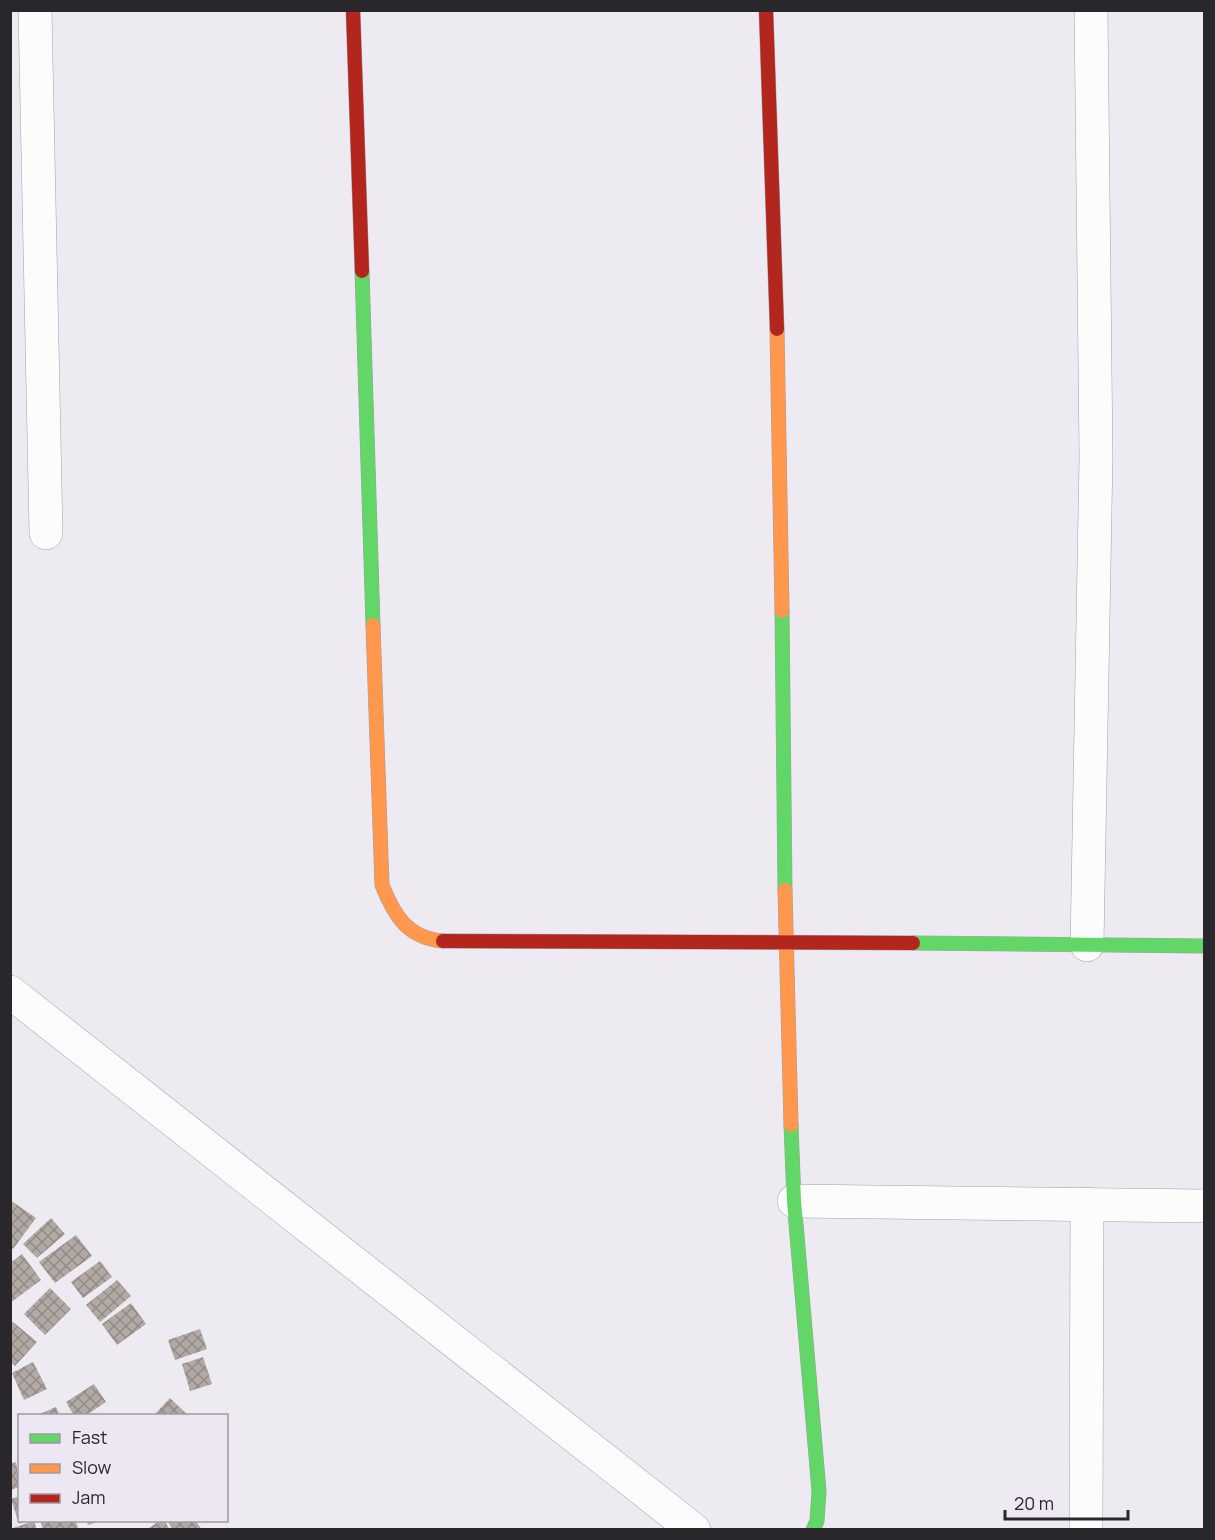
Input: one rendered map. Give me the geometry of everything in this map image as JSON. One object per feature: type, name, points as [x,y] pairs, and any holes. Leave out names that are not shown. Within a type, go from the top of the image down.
[{"type":"street","points":[[35,10],[46,533]]},
{"type":"street","points":[[353,10],[382,885],[393,914],[410,933],[439,941],[785,941],[1204,946]]},
{"type":"street","points":[[766,10],[780,404],[785,941],[794,1201],[819,1491],[817,1521],[813,1530]]},
{"type":"street","points":[[1087,945],[1096,457],[1091,10]]},
{"type":"street","points":[[10,992],[694,1530]]},
{"type":"street","points":[[794,1201],[1204,1206]]},
{"type":"street","points":[[1086,1530],[1087,1204]]},
{"type":"building","points":[[10,1200],[36,1218],[13,1249],[10,1246]]},
{"type":"building","points":[[51,1218],[65,1234],[37,1258],[23,1244]]},
{"type":"building","points":[[76,1235],[92,1256],[55,1283],[39,1262]]},
{"type":"building","points":[[22,1254],[41,1280],[10,1303],[10,1263]]},
{"type":"building","points":[[100,1261],[112,1277],[83,1298],[71,1282]]},
{"type":"building","points":[[117,1280],[131,1296],[100,1322],[86,1305]]},
{"type":"building","points":[[50,1288],[71,1309],[45,1335],[24,1314]]},
{"type":"building","points":[[131,1303],[146,1324],[117,1345],[102,1324]]},
{"type":"building","points":[[13,1322],[37,1342],[15,1366],[10,1362],[10,1325]]},
{"type":"building","points":[[200,1329],[207,1349],[175,1360],[168,1340]]},
{"type":"building","points":[[203,1357],[212,1384],[190,1391],[182,1364]]},
{"type":"building","points":[[33,1362],[47,1389],[24,1400],[12,1373]]},
{"type":"building","points":[[94,1384],[106,1402],[88,1414],[73,1414],[66,1402]]},
{"type":"building","points":[[170,1398],[187,1414],[155,1414]]},
{"type":"building","points":[[56,1407],[59,1414],[40,1414]]},
{"type":"building","points":[[16,1462],[18,1488],[10,1490],[10,1464]]},
{"type":"building","points":[[18,1497],[18,1521],[11,1499]]},
{"type":"building","points":[[34,1522],[37,1530],[10,1530]]},
{"type":"building","points":[[41,1522],[76,1522],[79,1530],[43,1530]]},
{"type":"building","points":[[158,1522],[165,1522],[170,1530],[146,1530]]},
{"type":"building","points":[[168,1522],[196,1522],[202,1530],[173,1530]]},
{"type":"traffic: fast","points":[[362,271],[373,625]]},
{"type":"traffic: fast","points":[[782,611],[785,890]]},
{"type":"traffic: fast","points":[[913,943],[1204,946]]},
{"type":"traffic: fast","points":[[791,1125],[794,1201],[819,1491],[817,1521],[813,1530]]},
{"type":"traffic: slow","points":[[777,329],[782,611]]},
{"type":"traffic: slow","points":[[373,625],[382,885],[397,915],[411,930],[431,939],[443,941]]},
{"type":"traffic: slow","points":[[785,890],[791,1125]]},
{"type":"traffic: jam","points":[[353,10],[362,271]]},
{"type":"traffic: jam","points":[[766,10],[777,329]]},
{"type":"traffic: jam","points":[[443,941],[913,943]]}]
